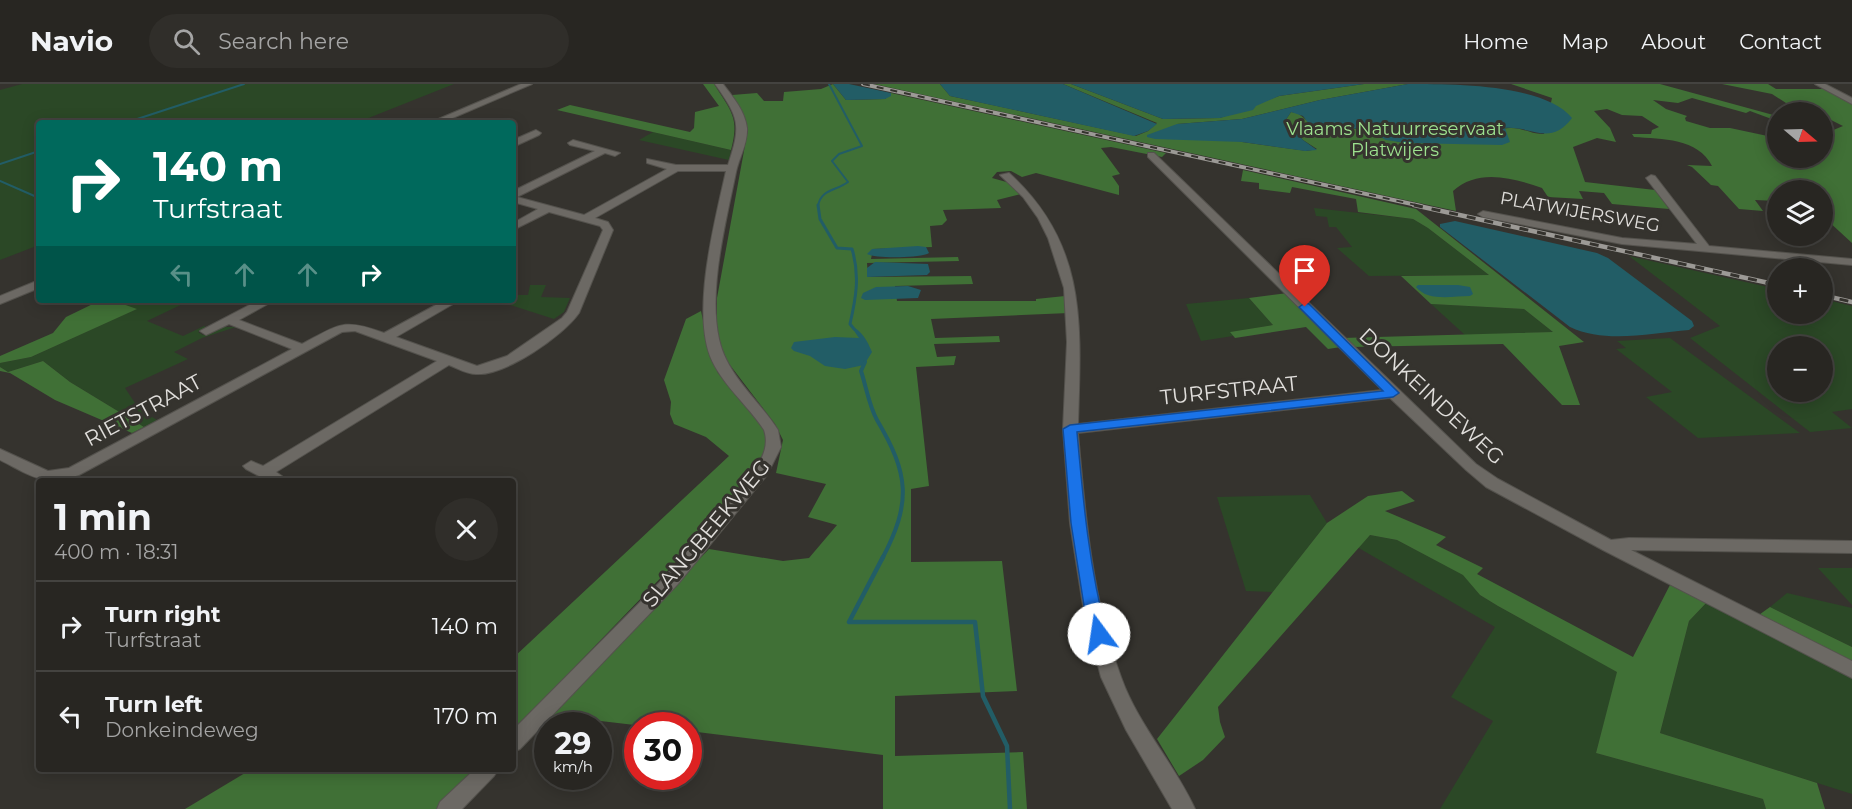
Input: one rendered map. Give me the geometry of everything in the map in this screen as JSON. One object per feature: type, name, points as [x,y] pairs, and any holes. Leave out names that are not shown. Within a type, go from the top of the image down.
[{"type":"street","points":[[440,120],[528,84]]},
{"type":"street","name":"SLANGBEEKWEG","points":[[516,740],[672,580],[762,472],[772,453],[774,438],[768,426],[725,372],[716,354],[711,287],[732,168],[742,129],[733,101],[719,84]]},
{"type":"street","points":[[1819,84],[1852,101]]},
{"type":"street","points":[[516,142],[535,133]]},
{"type":"street","points":[[573,142],[615,153]]},
{"type":"street","points":[[516,195],[604,150]]},
{"type":"street","name":"DONKEINDEWEG","points":[[1150,155],[1393,393],[1471,467],[1492,483],[1852,670]]},
{"type":"street","points":[[650,161],[676,168],[732,168]]},
{"type":"street","points":[[516,198],[547,209],[587,218],[676,168]]},
{"type":"street","points":[[1005,175],[1027,195],[1043,218],[1054,238],[1070,288],[1074,342],[1070,429],[1078,523],[1093,612],[1111,677],[1133,724],[1184,809]]},
{"type":"street","name":"PLATWIJERSWEG","points":[[1651,178],[1706,249]]},
{"type":"street","points":[[516,225],[547,209]]},
{"type":"street","name":"PLATWIJERSWEG","points":[[1483,213],[1611,240],[1852,262]]},
{"type":"street","name":"RIETSTRAAT","points":[[0,454],[42,475],[51,477],[74,472],[339,329],[356,327],[476,370],[488,370],[501,365],[573,314],[608,230],[604,224],[587,218]]},
{"type":"street","points":[[0,300],[36,285]]},
{"type":"street","points":[[206,330],[263,303]]},
{"type":"street","points":[[386,337],[448,303]]},
{"type":"street","points":[[229,320],[302,348]]},
{"type":"street","points":[[264,472],[446,361]]},
{"type":"street","name":"TURFSTRAAT","points":[[1070,429],[1393,393]]},
{"type":"street","points":[[1610,546],[1629,544],[1852,547]]},
{"type":"street","points":[[455,808],[485,772]]},
{"type":"green space","points":[[22,84],[454,84],[364,120],[36,120],[36,246],[0,260],[0,90]]},
{"type":"green space","points":[[703,84],[714,84],[732,115],[735,130],[731,150],[557,110],[570,105],[690,132],[694,128],[695,112],[719,106]]},
{"type":"green space","points":[[833,84],[846,100],[885,99],[891,93],[1166,153],[1162,157],[1111,147],[1101,148],[1120,174],[1112,176],[1119,186],[1119,195],[1036,173],[1022,177],[1011,171],[997,172],[992,178],[1010,183],[1021,194],[997,200],[1001,208],[943,210],[947,220],[942,225],[930,226],[932,247],[873,249],[871,259],[958,257],[959,261],[867,263],[868,277],[971,276],[973,284],[895,286],[897,301],[1036,301],[1036,299],[1065,296],[1069,313],[931,319],[935,338],[999,336],[1000,342],[934,344],[937,357],[956,356],[954,365],[916,367],[929,486],[911,489],[911,562],[1002,561],[1017,691],[895,696],[895,756],[1023,752],[1027,809],[883,809],[883,755],[702,733],[702,712],[624,712],[624,724],[612,722],[612,712],[553,712],[709,549],[783,561],[809,558],[837,525],[808,517],[826,484],[776,473],[783,440],[775,424],[720,352],[717,330],[717,298],[748,129],[732,95],[757,93],[764,101],[783,101],[784,92],[821,89]]},
{"type":"green space","points":[[874,84],[940,84],[950,96],[1136,136],[1148,131],[1157,123],[1063,84],[1071,84],[1163,119],[1220,118],[1279,96],[1364,84],[1408,84],[1320,100],[1242,119],[1177,124],[1242,142],[1307,151],[1317,149],[1303,140],[1285,121],[1291,112],[1297,113],[1324,132],[1365,130],[1395,141],[1410,143],[1435,142],[1509,128],[1544,134],[1552,98],[1511,84],[1660,84],[1767,113],[1767,117],[1750,111],[1746,113],[1692,98],[1678,103],[1653,100],[1666,109],[1687,116],[1686,121],[1710,128],[1730,128],[1767,136],[1767,168],[1833,168],[1833,130],[1843,126],[1833,121],[1833,102],[1784,102],[1772,94],[1722,84],[1768,84],[1776,89],[1826,89],[1852,103],[1852,243],[1833,226],[1833,180],[1767,180],[1767,201],[1755,200],[1763,211],[1739,209],[1718,186],[1711,185],[1687,165],[1712,166],[1698,150],[1678,142],[1634,137],[1632,134],[1651,134],[1652,130],[1659,127],[1642,116],[1622,115],[1607,109],[1594,111],[1610,128],[1616,142],[1597,138],[1573,147],[1585,182],[1655,190],[1669,209],[1612,204],[1604,193],[1579,191],[1583,199],[1548,197],[1542,188],[1508,178],[1484,177],[1473,179],[1453,191],[1456,211]]},
{"type":"green space","points":[[653,132],[731,150],[729,160],[639,140]]},
{"type":"green space","points":[[1243,170],[1416,209],[1584,342],[1559,346],[1580,405],[1562,405],[1503,344],[1352,347],[1342,338],[1553,332],[1524,309],[1431,304],[1401,276],[1489,275],[1413,219],[1358,212],[1356,199],[1292,187],[1290,193],[1259,189],[1259,183],[1241,181]]},
{"type":"green space","points":[[1314,208],[1413,219],[1489,275],[1369,276],[1337,248],[1352,247],[1336,227],[1329,227],[1327,217],[1316,216]]},
{"type":"green space","points":[[1629,256],[1767,287],[1767,324],[1833,324],[1833,301],[1852,306],[1852,409],[1832,412],[1852,428],[1810,432],[1772,402],[1833,402],[1833,336],[1767,336],[1767,398],[1690,338],[1720,326]]},
{"type":"green space","points":[[530,285],[546,285],[541,297],[570,298],[564,312],[554,319],[504,303],[516,303],[516,295],[528,295]]},
{"type":"green space","points":[[1288,293],[1341,347],[1328,349],[1306,327],[1235,338],[1230,332],[1273,325],[1249,298]]},
{"type":"green space","points":[[1249,298],[1273,325],[1231,332],[1233,336],[1201,341],[1186,304]]},
{"type":"green space","points":[[95,303],[120,303],[137,309],[31,357],[0,363],[0,356],[53,333],[66,317]]},
{"type":"green space","points":[[119,303],[185,303],[147,321],[183,336],[204,326],[206,327],[198,332],[203,335],[222,327],[236,327],[202,338],[174,352],[188,359],[125,388],[139,409],[157,420],[144,427],[70,382],[43,361],[8,372],[0,367],[0,363],[31,357],[136,309]]},
{"type":"green space","points":[[1431,304],[1524,309],[1553,332],[1465,335]]},
{"type":"green space","points":[[701,311],[710,353],[718,373],[764,429],[770,452],[754,481],[516,728],[516,655],[729,456],[706,437],[674,424],[670,414],[671,402],[664,380],[686,319]]},
{"type":"green space","points":[[1670,338],[1800,433],[1698,438],[1646,397],[1672,392],[1616,349],[1626,348],[1617,341]]},
{"type":"green space","points":[[43,361],[70,382],[144,427],[132,433],[55,400],[10,373],[0,371],[0,367],[8,372]]},
{"type":"green space","points":[[1402,491],[1415,501],[1385,511],[1446,537],[1436,545],[1483,568],[1477,574],[1633,657],[1671,583],[1708,601],[1689,621],[1660,733],[1817,783],[1825,809],[1766,809],[1763,799],[1596,753],[1617,672],[1480,595],[1463,575],[1397,540],[1370,535],[1218,707],[1225,737],[1203,760],[1179,776],[1157,739],[1327,523],[1368,496]]},
{"type":"green space","points":[[1310,495],[1327,523],[1273,592],[1246,591],[1217,497]]},
{"type":"green space","points":[[1370,535],[1397,540],[1464,575],[1480,595],[1618,672],[1596,753],[1763,799],[1766,809],[1440,809],[1493,721],[1451,697],[1495,627],[1357,547]]},
{"type":"green space","points":[[1818,568],[1852,568],[1852,605]]},
{"type":"green space","points":[[1787,593],[1852,608],[1852,647],[1770,607]]},
{"type":"green space","points":[[1708,601],[1852,676],[1852,794],[1660,733],[1689,621]]},
{"type":"green space","points":[[1770,607],[1852,647],[1852,665],[1756,617]]},
{"type":"green space","points":[[247,772],[473,772],[438,809],[185,809]]},
{"type":"water","points":[[833,84],[849,84],[891,93],[891,96],[885,99],[846,100]]},
{"type":"water","points":[[940,84],[1063,84],[1157,124],[1148,131],[1134,136],[950,96]]},
{"type":"water","points":[[1071,84],[1364,84],[1279,96],[1256,106],[1253,110],[1220,118],[1163,119]]},
{"type":"water","points":[[1408,84],[1473,86],[1520,92],[1541,98],[1559,107],[1572,118],[1556,132],[1541,133],[1505,128],[1510,142],[1502,145],[1406,143],[1386,140],[1370,131],[1346,127],[1332,133],[1309,124],[1303,116],[1291,112],[1285,121],[1303,140],[1317,150],[1305,151],[1242,142],[1147,137],[1147,135],[1177,124],[1242,119],[1320,100]]},
{"type":"water","points":[[1455,221],[1597,253],[1608,258],[1692,321],[1694,326],[1689,330],[1629,336],[1598,335],[1570,327],[1440,227],[1440,224]]},
{"type":"water","points":[[926,247],[929,253],[898,257],[879,257],[867,254],[872,249]]},
{"type":"water","points":[[875,262],[928,264],[930,272],[927,275],[867,277],[867,268]]},
{"type":"water","points":[[1418,285],[1458,285],[1470,287],[1473,294],[1449,297],[1427,295],[1416,287]]},
{"type":"water","points":[[908,286],[921,290],[918,298],[865,300],[861,298],[863,293],[876,287]]},
{"type":"water","points":[[850,325],[864,336],[872,352],[864,365],[845,369],[825,366],[810,356],[791,348],[794,342],[835,337],[859,338]]},
{"type":"waterway","points":[[134,120],[244,84]]},
{"type":"waterway","points":[[818,206],[822,196],[848,182],[832,161],[839,154],[862,146],[829,84]]},
{"type":"waterway","points":[[0,164],[36,152]]},
{"type":"waterway","points":[[0,181],[36,197]]},
{"type":"waterway","points":[[818,206],[820,219],[837,248],[852,249],[856,268],[856,286],[850,324],[854,329]]},
{"type":"waterway","points":[[865,362],[861,371],[870,402],[896,456],[903,488],[898,521],[883,557]]},
{"type":"waterway","points":[[883,557],[849,622],[975,622],[983,696],[1007,746],[1010,809]]},
{"type":"railway","points":[[863,84],[1421,206]]},
{"type":"railway","points":[[1414,205],[1767,283]]},
{"type":"railway","points":[[1833,298],[1852,302]]},
{"type":"route","points":[[1099,634],[1093,612],[1078,523],[1070,429],[1393,393],[1305,307]]},
{"type":"park label","name":"Vlaams Natuurreservaat Platwijers","points":[[1395,139]]}]
